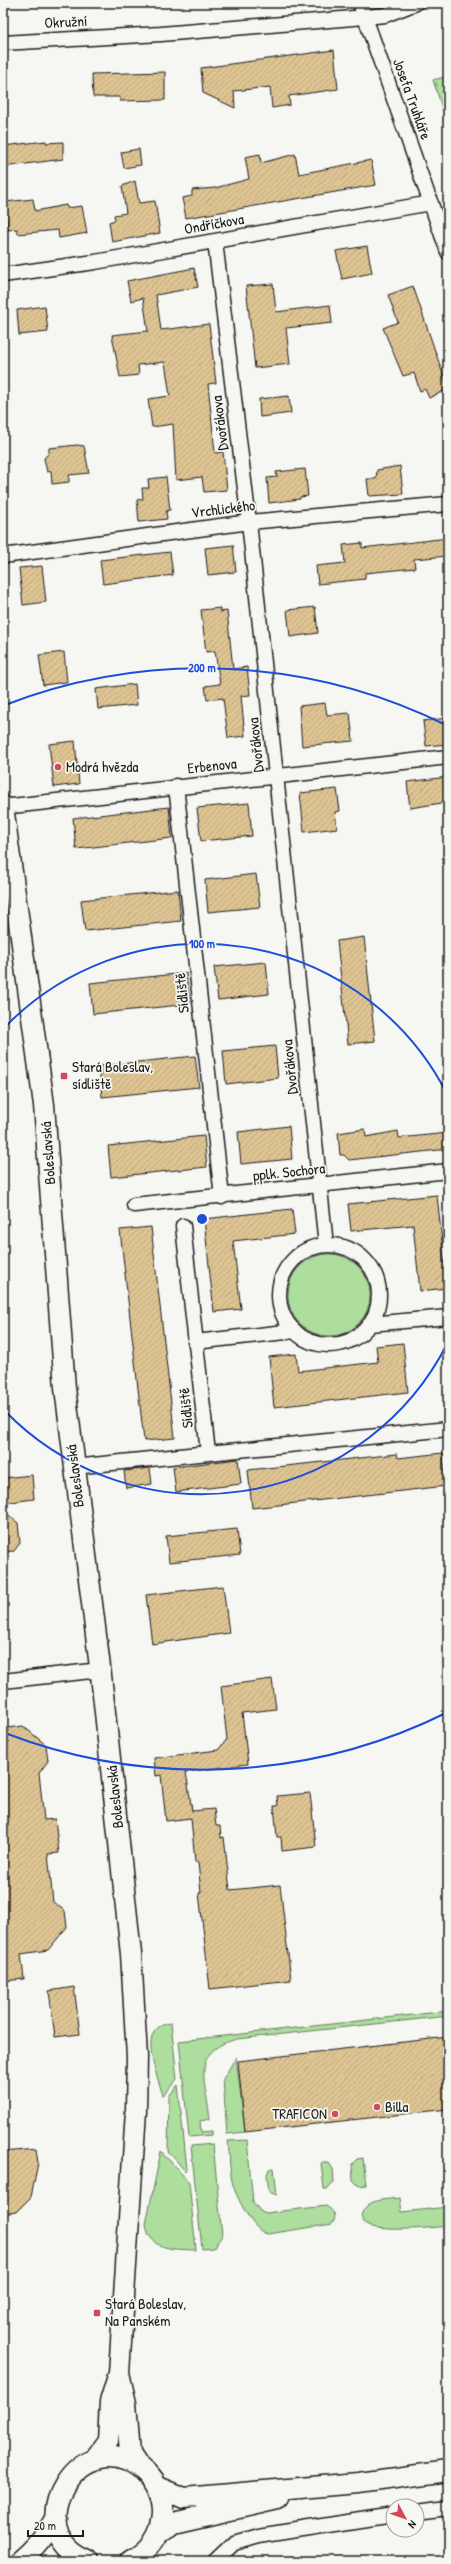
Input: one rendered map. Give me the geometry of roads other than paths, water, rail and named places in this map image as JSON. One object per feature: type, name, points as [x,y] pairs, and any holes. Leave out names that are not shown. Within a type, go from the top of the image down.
[{"type":"main road","name":"Boleslavská","points":[[3,806],[44,1104],[62,1351],[74,1467],[100,1670],[131,1954],[137,2057],[134,2147],[119,2373]]},
{"type":"main road","points":[[94,2460],[108,2441],[110,2402],[119,2373]]},
{"type":"main road","points":[[119,2373],[126,2403],[130,2454],[157,2487],[184,2498],[358,2483],[448,2471]]},
{"type":"main road","points":[[86,2560],[64,2541],[56,2517],[56,2504],[66,2480],[83,2465],[94,2460],[117,2459],[140,2468]]},
{"type":"main road","points":[[131,2561],[153,2547],[173,2523],[358,2483]]},
{"type":"main road","points":[[153,2547],[163,2511],[157,2487]]},
{"type":"main road","points":[[20,2561],[36,2547],[48,2533],[56,2517]]},
{"type":"main road","points":[[63,2561],[86,2560]]},
{"type":"street","name":"Josefa Truhláře","points":[[360,3],[448,252]]},
{"type":"street","name":"Okružní","points":[[3,43],[161,34],[365,17],[385,15],[416,3]]},
{"type":"street","name":"Ondříčkova","points":[[3,275],[215,241],[431,203]]},
{"type":"street","name":"Dvořákova","points":[[215,241],[249,522],[326,1246]]},
{"type":"street","name":"Vrchlického","points":[[3,556],[249,522],[448,504]]},
{"type":"street","name":"Erbenova","points":[[3,806],[448,757]]},
{"type":"street","name":"Sídliště","points":[[176,786],[222,1197]]},
{"type":"street","name":"pplk. Sochora","points":[[134,1206],[448,1171]]},
{"type":"street","name":"Sídliště","points":[[183,1226],[208,1453]]},
{"type":"street","points":[[326,1246],[346,1248],[355,1252],[367,1262],[375,1275],[379,1295],[375,1315],[370,1324],[359,1336],[349,1341],[328,1345],[307,1340],[295,1331],[283,1314],[280,1294],[281,1283],[290,1265],[297,1257],[306,1251],[326,1246]]},
{"type":"street","points":[[370,1324],[448,1317]]},
{"type":"street","points":[[195,1342],[295,1331]]},
{"type":"street","points":[[74,1467],[448,1429]]},
{"type":"street","points":[[3,1681],[100,1670]]},
{"type":"street","points":[[425,2511],[448,2508]]},
{"type":"street","points":[[215,2561],[234,2543],[258,2536],[385,2516]]},
{"type":"place","name":"Modrá hvězda","points":[[58,767]]},
{"type":"place","name":"Stará Boleslav, sídliště","points":[[64,1076]]},
{"type":"place","name":"Billa","points":[[377,2107]]},
{"type":"place","name":"TRAFICON","points":[[335,2114]]},
{"type":"place","name":"Stará Boleslav, Na Panském","points":[[97,2313]]}]
